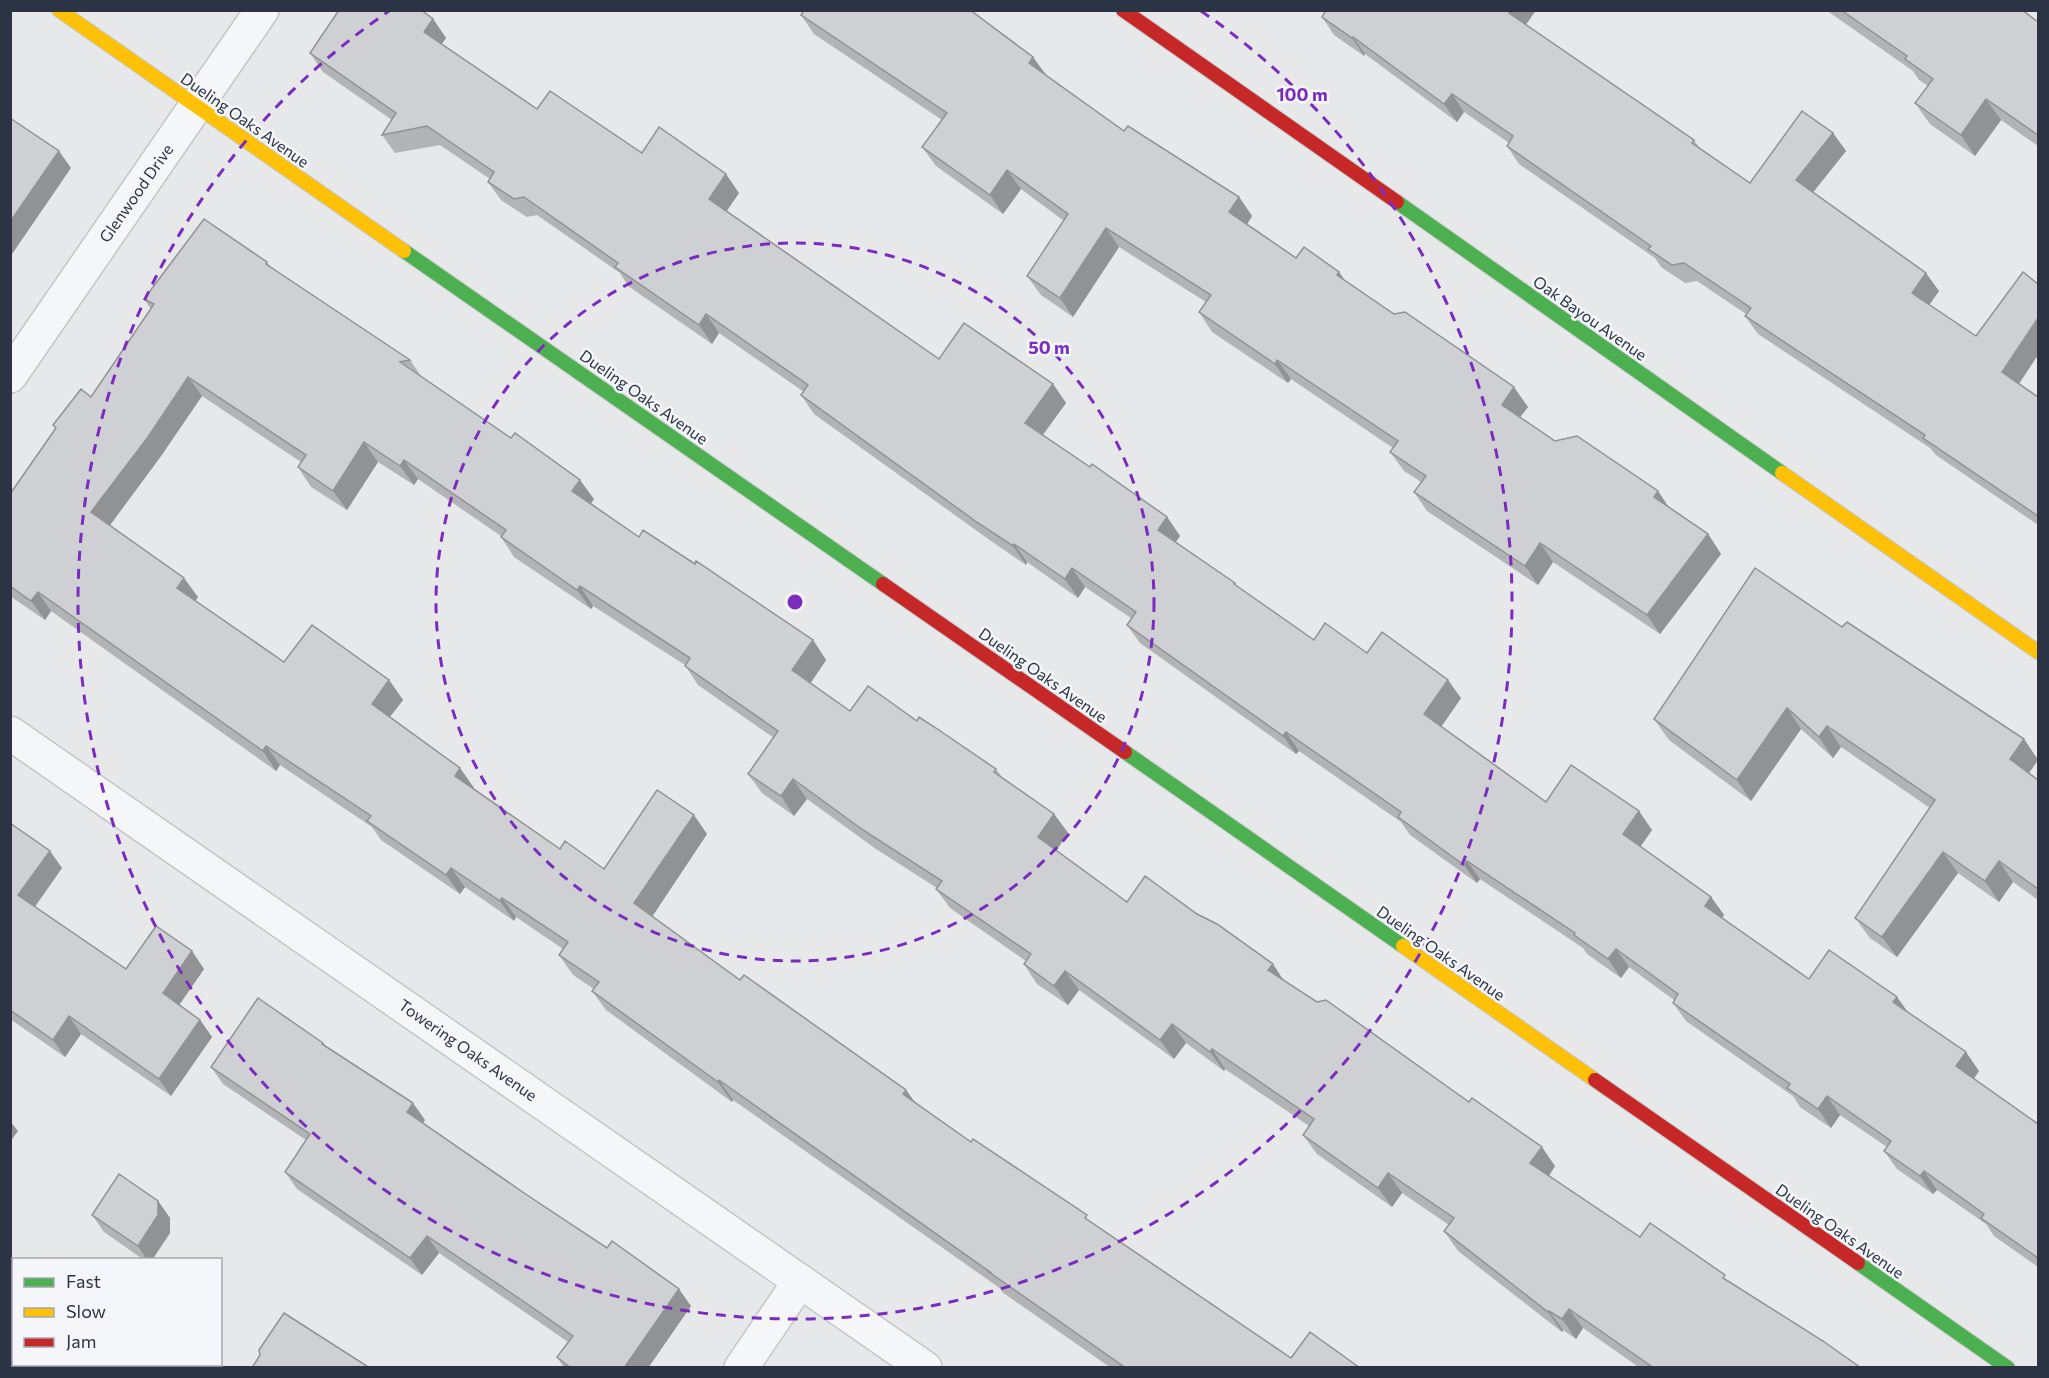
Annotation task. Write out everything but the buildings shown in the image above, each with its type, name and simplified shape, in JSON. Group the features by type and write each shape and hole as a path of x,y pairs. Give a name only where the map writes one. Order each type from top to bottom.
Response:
{"street":[{"name":"Dueling Oaks Avenue","path":"58,10 2008,1368"},
{"name":"Glenwood Drive","path":"10,376 262,10"},
{"name":"Oak Bayou Avenue","path":"1123,10 2038,652"},
{"name":"Towering Oaks Avenue","path":"10,733 925,1368"},
{"path":"741,1368 800,1281"}],"traffic: fast":[{"path":"1397,202 1782,473"},
{"path":"404,251 883,584"},
{"path":"1125,752 1403,946"},
{"path":"1858,1263 2008,1368"}],"traffic: slow":[{"path":"59,10 404,251"},
{"path":"1782,473 2038,652"},
{"path":"1403,946 1595,1080"}],"traffic: jam":[{"path":"1123,10 1397,202"},
{"path":"883,584 1125,752"},
{"path":"1595,1080 1858,1263"}]}
